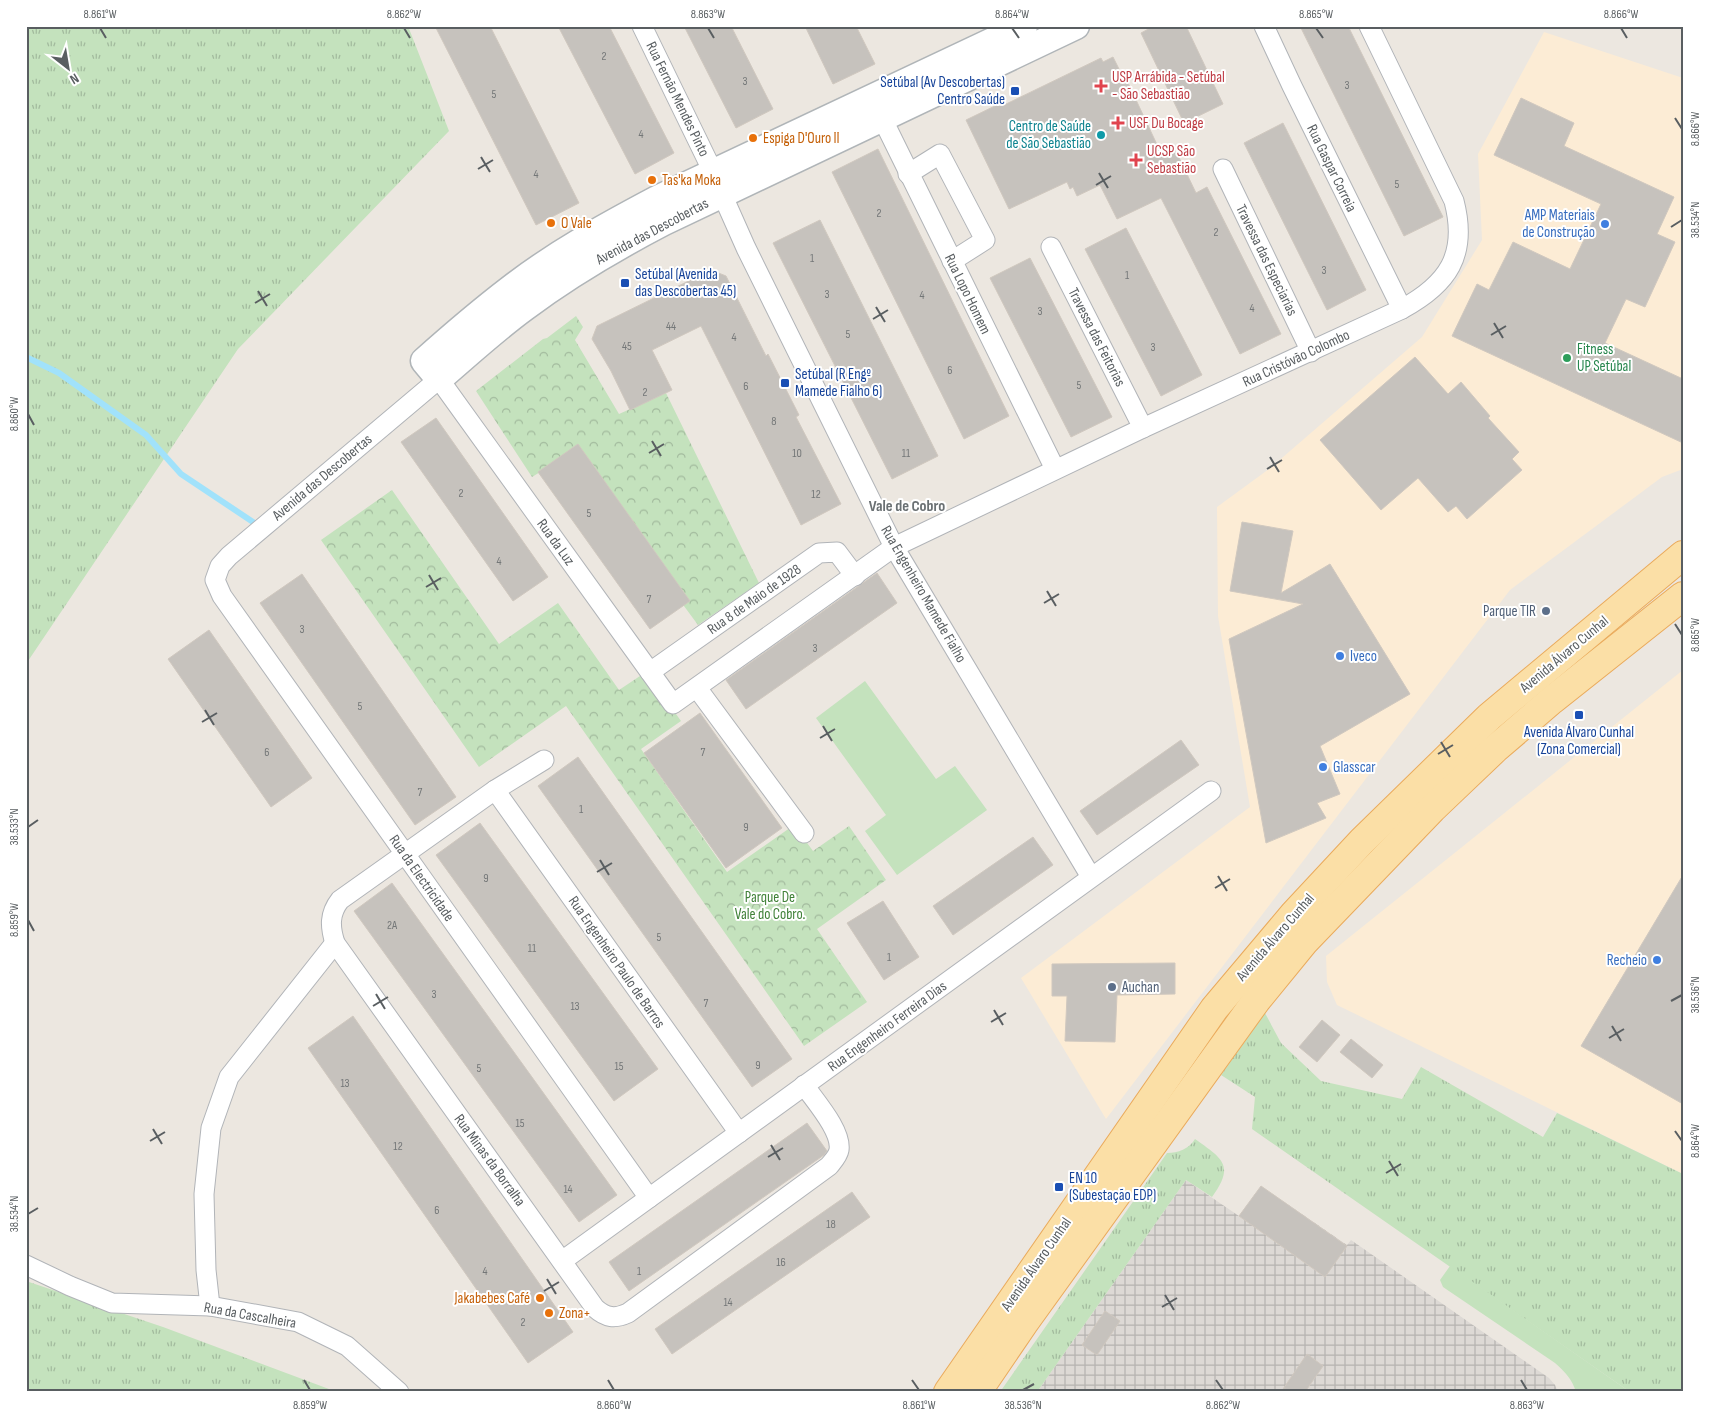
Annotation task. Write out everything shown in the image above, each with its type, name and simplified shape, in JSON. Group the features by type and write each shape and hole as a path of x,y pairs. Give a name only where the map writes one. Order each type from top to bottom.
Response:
{"main road":[{"name":"Avenida Álvaro Cunhal","path":"948,1392 1214,1008 1294,914 1375,828 1489,717 1683,554"},
{"name":"Avenida Álvaro Cunhal","path":"977,1392 1024,1323 1256,1000 1305,941 1432,809 1495,749 1552,700 1683,596"}],"street":[{"name":"Rua Fernão Mendes Pinto","path":"642,26 718,183"},
{"name":"Avenida das Descobertas","path":"718,183 1024,26"},
{"name":"Avenida das Descobertas","path":"229,556 438,379 424,361 511,288 605,226 657,199 718,183 882,118 1076,26"},
{"name":"Rua Gaspar Correia","path":"1264,26 1402,309"},
{"name":"Rua Cristóvão Colombo","path":"894,547 1142,428 1402,309 1431,291 1443,279 1453,260 1459,238 1459,219 1454,201 1369,26"},
{"name":"Rua Lopo Homem","path":"882,118 1055,469"},
{"path":"908,174 940,154 985,240 952,261"},
{"name":"Travessa das Especiarias","path":"1223,169 1311,352"},
{"name":"Rua Engenheiro Mamede Fialho","path":"718,183 746,248 894,547 1091,877"},
{"name":"Travessa das Feitorias","path":"1051,247 1142,428"},
{"name":"Rua da Luz","path":"438,379 673,704 696,688"},
{"path":"804,833 696,688 894,547"},
{"name":"Rua 8 de Maio de 1928","path":"650,672 819,553 837,552 855,576"},
{"name":"Rua da Electricidade","path":"229,556 216,573 217,588 649,1198"},
{"name":"Rua Minas da Borralha","path":"544,760 495,790 340,900 334,907 331,916 331,929 335,943 595,1308 605,1316 620,1316 636,1307 821,1172 836,1159 839,1150 836,1132 804,1086"},
{"name":"Rua Engenheiro Paulo de Barros","path":"495,790 739,1133"},
{"name":"Rua Engenheiro Ferreira Dias","path":"562,1261 1211,791"},
{"path":"210,1306 206,1270 204,1194 211,1128 229,1077 335,943"},
{"name":"Rua da Cascalheira","path":"26,1265 112,1303 210,1306 298,1322 347,1346 399,1392"}],"shaded area":[{"path":"1544,32 1683,78 1683,469 1662,477 1510,590 1106,1119 1021,978 1250,807 1218,616 1217,507 1269,469 1422,337 1482,240 1478,154"},
{"path":"1683,670 1683,1174 1337,1005 1327,982 1326,956"},
{"path":"1186,1180 1239,1216 1261,1186 1347,1245 1351,1240 1549,1378 1558,1392 1037,1392"}],"green space":[{"path":"26,26 408,26 449,131 238,349 26,664"},
{"path":"576,316 583,327 575,340 619,414 666,393 759,583 698,625 571,453 532,477 476,391"},
{"name":"Parque De Vale do Cobro.","path":"392,490 499,644 558,603 619,690 646,672 681,721 641,749 727,872 794,825 813,851 849,826 886,880 817,929 867,1002 804,1046 566,706 479,767 321,540"},
{"path":"865,681 936,779 955,766 987,810 897,875 865,831 886,815 816,718"},
{"path":"1265,1013 1281,1043 1321,1081 1402,1099 1421,1067 1543,1137 1557,1113 1683,1174 1683,1392 1630,1392 1252,1129 1255,1097 1221,1075"},
{"path":"1195,1139 1213,1152 1223,1164 1223,1177 1212,1197 1186,1180 1037,1392 1000,1392 1167,1153 1183,1150"},
{"path":"1450,1266 1630,1392 1576,1392 1568,1376 1555,1363 1443,1287 1440,1280"},
{"path":"26,1281 163,1327 337,1392 26,1392"}],"building":[{"path":"435,26 490,26 579,203 536,225"},
{"path":"558,26 609,26 674,153 635,174"},
{"path":"684,26 731,26 773,109 736,128"},
{"path":"805,26 856,26 875,64 833,84"},
{"path":"1154,26 1186,26 1223,104 1184,123 1141,33"},
{"path":"1300,26 1348,26 1443,217 1404,236"},
{"path":"1113,57 1120,71 1122,70 1160,151 1173,145 1196,193 1207,187 1281,334 1240,354 1161,198 1117,219 1100,185 1077,196 1073,187 1070,189 1067,182 1009,209 966,120 1001,103 1002,106 1101,58 1103,62"},
{"path":"1521,98 1574,123 1564,146 1674,197 1657,234 1675,242 1645,307 1626,299 1605,343 1683,379 1683,443 1452,336 1477,284 1489,290 1513,242 1570,269 1601,204 1494,155"},
{"path":"1283,123 1366,290 1327,310 1244,143"},
{"path":"878,149 1009,416 964,439 832,172"},
{"path":"820,220 938,456 892,479 773,243"},
{"path":"1126,228 1202,375 1161,396 1085,249"},
{"path":"1030,258 1112,417 1071,437 990,278"},
{"path":"711,270 726,276 766,356 768,354 799,415 796,417 841,504 801,525 701,326 652,350 672,390 630,410 611,371 592,339 597,326"},
{"path":"1415,357 1448,394 1461,382 1490,416 1488,418 1519,452 1512,459 1522,470 1467,519 1456,506 1448,512 1418,478 1381,510 1320,440"},
{"path":"436,418 548,577 513,601 401,442"},
{"path":"578,444 690,601 650,629 538,472"},
{"path":"1242,522 1293,531 1281,593 1330,564 1410,694 1320,746 1340,794 1317,803 1326,818 1266,843 1229,639 1303,604 1230,591"},
{"path":"877,573 897,603 746,709 726,680"},
{"path":"302,574 456,797 415,825 260,603"},
{"path":"209,630 312,778 271,807 168,659"},
{"path":"700,713 782,828 726,868 644,753"},
{"path":"1181,740 1199,765 1097,835 1080,811"},
{"path":"578,757 792,1059 752,1087 538,786"},
{"path":"480,823 658,1069 614,1101 436,855"},
{"path":"1033,837 1053,865 953,935 933,906"},
{"name":"Recheio","path":"1683,875 1683,1104 1581,1046"},
{"path":"392,883 617,1195 579,1222 354,911"},
{"path":"883,901 919,957 884,980 847,923"},
{"path":"1175,963 1175,994 1117,995 1115,1042 1065,1041 1067,996 1052,996 1052,964"},
{"path":"353,1016 573,1332 528,1363 308,1048"},
{"path":"1322,1020 1340,1035 1317,1062 1299,1047"},
{"path":"1351,1039 1383,1065 1372,1078 1340,1052"},
{"path":"807,1123 827,1151 824,1155 629,1291 609,1262"},
{"path":"1261,1186 1347,1246 1325,1277 1239,1216"},
{"path":"852,1192 870,1217 672,1354 655,1329"},
{"path":"1105,1311 1120,1321 1097,1355 1082,1345"},
{"path":"1307,1354 1323,1366 1305,1392 1281,1392"}],"waterway":[{"path":"26,357 59,373 146,435 181,474 253,522"}],"place":[{"name":"USP Arrábida - Setúbal - São Sebastião","path":"1101,86"},
{"name":"Setúbal (Av Descobertas) Centro Saúde","path":"1015,91"},
{"name":"USF Du Bocage","path":"1118,123"},
{"name":"Centro de Saúde de São Sebastião","path":"1101,135"},
{"name":"Espiga D'Ouro II","path":"753,138"},
{"name":"UCSP São Sebastião","path":"1136,160"},
{"name":"Tas'ka Moka","path":"652,180"},
{"name":"O Vale","path":"551,223"},
{"name":"AMP Materiais de Construção","path":"1605,224"},
{"name":"Setúbal (Avenida das Descobertas 45)","path":"625,283"},
{"name":"Fitness UP Setúbal","path":"1567,358"},
{"name":"Setúbal (R Engº Mamede Fialho 6)","path":"785,383"},
{"name":"Parque TIR","path":"1546,611"},
{"name":"Iveco","path":"1340,656"},
{"name":"Avenida Álvaro Cunhal (Zona Comercial)","path":"1579,715"},
{"name":"Glasscar","path":"1323,767"},
{"name":"Recheio","path":"1657,960"},
{"name":"Auchan","path":"1112,987"},
{"name":"EN 10 (Subestação EDP)","path":"1059,1187"},
{"name":"Jakabebes Café","path":"540,1298"},
{"name":"Zona+","path":"549,1313"}],"district":[{"name":"Vale de Cobro","path":"907,505"}]}
